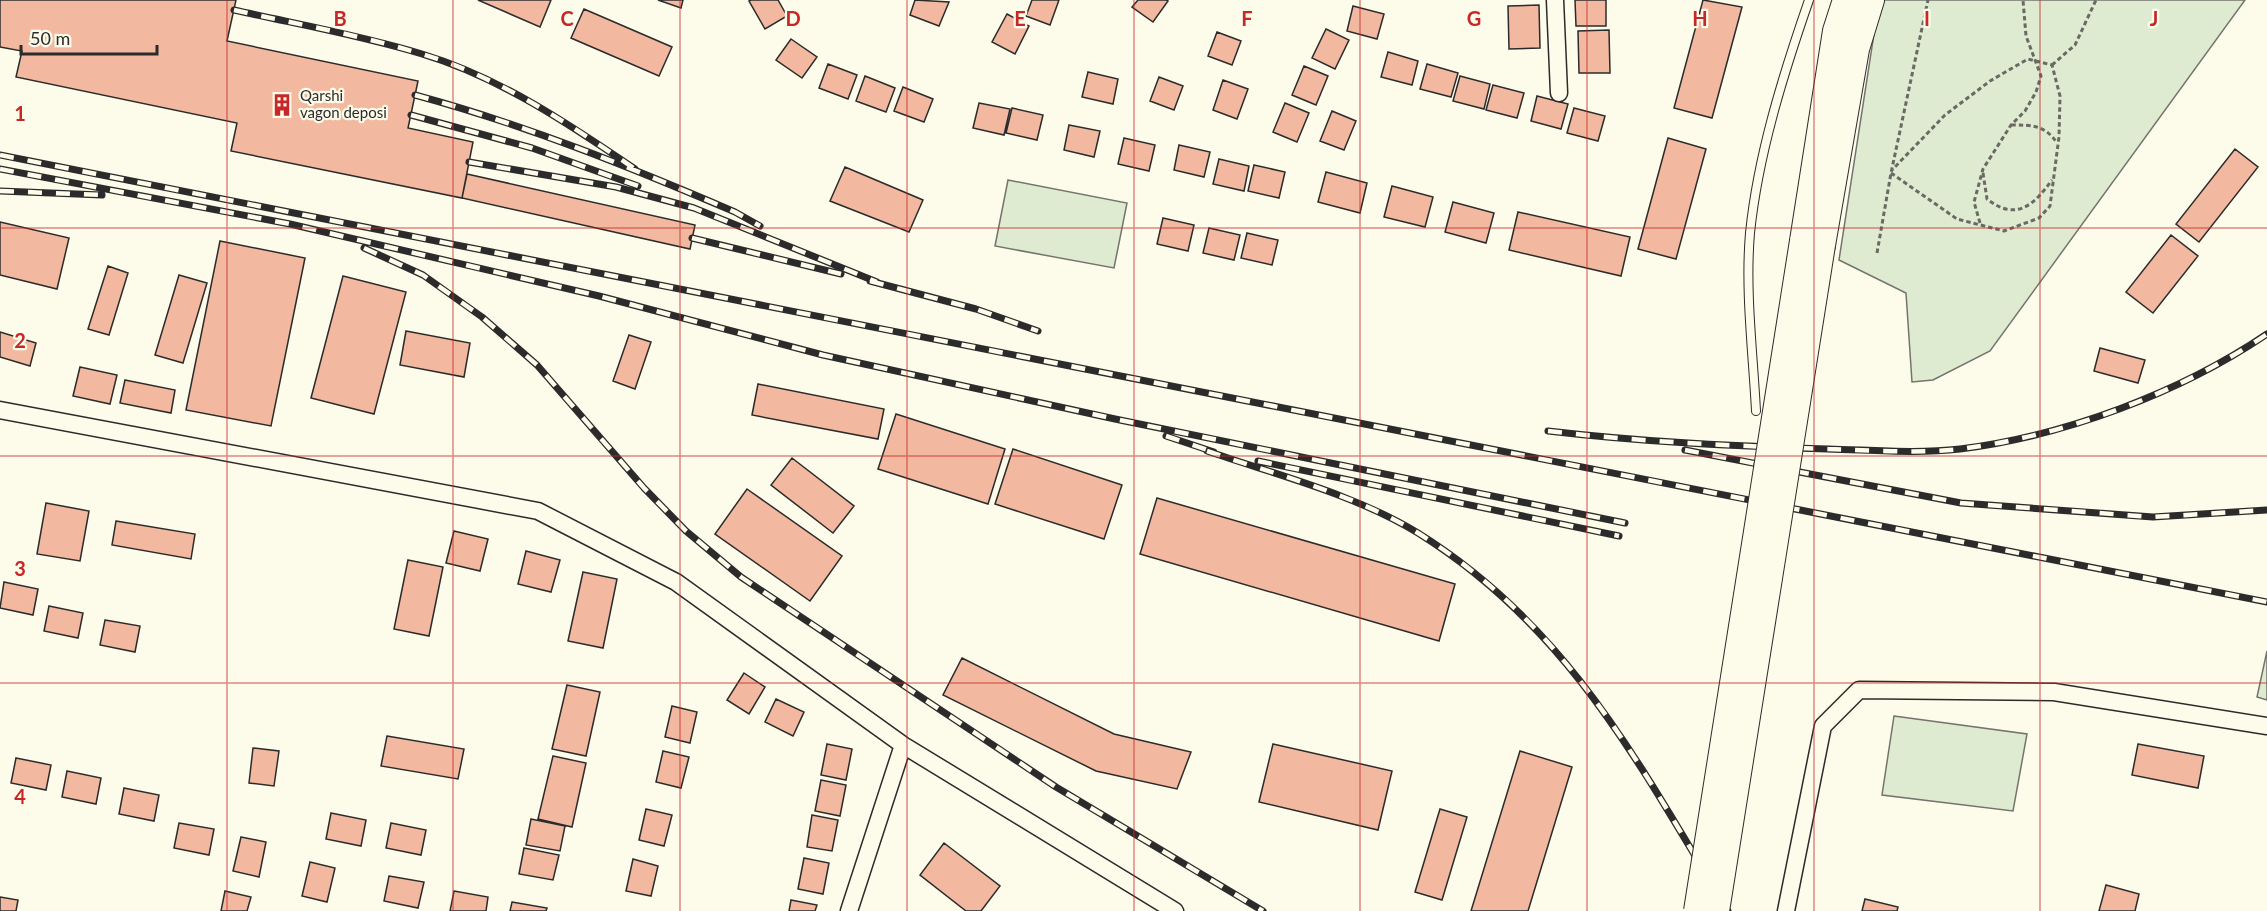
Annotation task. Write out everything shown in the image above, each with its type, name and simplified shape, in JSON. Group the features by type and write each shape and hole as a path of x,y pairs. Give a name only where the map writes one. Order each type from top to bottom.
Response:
{"main road":[{"path":"1716,911 1813,243 1836,31 1846,0"},
{"path":"1697,911 1813,243 1856,49 1871,0"}],"street":[{"path":"1555,0 1559,93"},
{"path":"0,410 538,511 676,582 903,745 1175,911"},
{"path":"1786,911 1823,726 1859,690 2054,692 2267,726"},
{"path":"849,911 903,745"}],"lane":[{"path":"1756,411 1750,315 1750,234 1761,169 1790,57 1809,0"}],"path":[{"path":"1877,253 1891,172 1928,0"},
{"path":"1980,223 1974,202 1983,169 2011,125 2025,111 2036,92 2041,76 2037,59 2026,36 2023,0"},
{"path":"2052,65 2075,45 2096,0"},
{"path":"1891,172 1945,115 1990,81 2028,59 2037,59 2052,65"},
{"path":"1891,172 1957,219 1980,223 2004,231 2039,218 2050,206 2058,145 2060,96 2052,65"},
{"path":"2011,125 2036,126 2050,133 2058,145"},
{"path":"1983,169 1987,199 2000,209 2022,209 2037,200 2054,178"}],"green space":[{"path":"1884,0 2245,0 1990,351 1933,380 1912,382 1906,293 1839,260 1876,21"},
{"path":"1008,180 1127,203 1114,268 995,246"},
{"path":"2267,651 2267,700 2257,697"},
{"path":"1894,716 2027,734 2013,811 1882,795"}],"building":[{"name":"Qarshi vagon deposi","path":"0,0 236,0 227,41 418,81 408,128 473,142 462,198 231,151 237,123 16,77 22,51 0,47"},
{"path":"478,0 551,0 540,27"},
{"path":"658,0 683,0 681,8"},
{"path":"778,0 787,16 765,29 749,1"},
{"path":"915,0 949,2 939,26 910,15"},
{"path":"1032,0 1059,0 1050,25 1026,16"},
{"path":"1138,0 1168,1 1153,22 1132,7"},
{"path":"1575,0 1606,0 1606,26 1576,26"},
{"path":"1703,0 1742,7 1712,118 1674,108"},
{"path":"1539,5 1540,48 1509,49 1508,6"},
{"path":"1353,6 1384,14 1377,39 1347,31"},
{"path":"584,9 672,47 659,76 571,38"},
{"path":"1007,14 1029,26 1015,54 992,42"},
{"path":"1326,29 1349,40 1335,69 1312,58"},
{"path":"1609,30 1610,73 1579,73 1578,31"},
{"path":"1217,32 1241,41 1232,65 1208,56"},
{"path":"791,39 817,57 802,78 776,60"},
{"path":"1388,52 1418,61 1412,85 1381,77"},
{"path":"828,64 857,75 848,99 819,88"},
{"path":"1427,64 1458,73 1451,97 1420,89"},
{"path":"1304,66 1328,76 1316,105 1292,95"},
{"path":"1088,72 1118,79 1113,104 1082,97"},
{"path":"865,76 895,88 886,112 856,101"},
{"path":"1460,76 1490,84 1484,109 1453,101"},
{"path":"1159,77 1183,86 1174,110 1150,101"},
{"path":"1223,80 1248,89 1237,119 1213,110"},
{"path":"1493,85 1524,93 1517,118 1486,110"},
{"path":"903,87 933,99 924,122 894,111"},
{"path":"1537,96 1568,104 1561,129 1531,121"},
{"path":"979,103 1010,109 1004,135 973,128"},
{"path":"1285,103 1309,113 1297,142 1273,132"},
{"path":"1012,108 1043,115 1037,140 1006,133"},
{"path":"1574,108 1605,116 1598,141 1567,133"},
{"path":"1332,111 1356,121 1344,150 1320,141"},
{"path":"1069,125 1100,131 1094,157 1064,150"},
{"path":"1124,138 1155,145 1149,171 1118,164"},
{"path":"1668,138 1706,149 1676,259 1638,249"},
{"path":"1179,145 1210,152 1204,177 1174,170"},
{"path":"2235,149 2258,167 2199,242 2176,224"},
{"path":"1219,159 1249,166 1244,191 1213,184"},
{"path":"1254,165 1285,172 1279,198 1248,191"},
{"path":"845,167 923,200 909,232 830,201"},
{"path":"1326,172 1367,183 1360,213 1318,202"},
{"path":"467,174 695,225 690,249 462,198"},
{"path":"1392,186 1433,197 1425,227 1384,217"},
{"path":"1453,202 1494,213 1486,243 1445,232"},
{"path":"1518,212 1630,237 1621,276 1509,250"},
{"path":"1163,218 1194,225 1188,251 1157,244"},
{"path":"0,222 69,238 57,289 0,275"},
{"path":"1209,228 1240,235 1234,260 1203,253"},
{"path":"1247,233 1278,240 1272,265 1241,258"},
{"path":"2171,235 2198,256 2153,313 2126,292"},
{"path":"220,241 305,258 271,426 186,410"},
{"path":"108,266 128,273 109,335 88,329"},
{"path":"179,275 207,283 183,363 155,355"},
{"path":"343,276 406,292 374,414 311,398"},
{"path":"406,331 470,343 464,377 400,365"},
{"path":"0,332 36,343 30,366 0,357"},
{"path":"629,335 651,342 635,389 613,381"},
{"path":"2100,348 2145,360 2138,383 2094,371"},
{"path":"80,367 117,375 110,404 73,396"},
{"path":"125,380 175,390 171,413 120,403"},
{"path":"758,384 884,409 878,439 752,415"},
{"path":"896,414 1005,449 988,504 878,469"},
{"path":"1013,449 1122,485 1104,539 995,504"},
{"path":"792,458 854,506 833,533 771,485"},
{"path":"747,489 842,556 810,601 715,534"},
{"path":"1157,498 1455,584 1439,641 1140,554"},
{"path":"46,503 89,511 80,561 37,554"},
{"path":"116,521 195,534 191,559 112,545"},
{"path":"454,531 488,539 480,571 446,563"},
{"path":"526,551 560,560 551,592 518,584"},
{"path":"408,560 443,567 429,636 394,629"},
{"path":"583,572 617,579 603,648 568,641"},
{"path":"4,582 38,589 33,615 0,608"},
{"path":"49,606 83,613 78,638 44,631"},
{"path":"105,620 140,626 135,652 100,645"},
{"path":"962,658 1114,734 1191,752 1177,789 1096,771 943,695"},
{"path":"744,673 765,687 749,714 727,700"},
{"path":"567,685 600,692 586,756 552,749"},
{"path":"776,699 804,712 793,736 765,722"},
{"path":"672,706 697,712 690,743 665,737"},
{"path":"387,736 464,749 458,779 381,766"},
{"path":"827,744 852,749 846,780 821,775"},
{"path":"1273,744 1392,771 1378,830 1259,802"},
{"path":"2138,744 2204,756 2198,788 2132,775"},
{"path":"253,748 279,751 274,786 249,783"},
{"path":"663,751 689,757 681,788 656,782"},
{"path":"1520,751 1572,767 1528,911 1471,911"},
{"path":"553,756 586,763 572,827 538,819"},
{"path":"16,758 51,765 46,790 11,783"},
{"path":"67,771 101,778 96,804 62,797"},
{"path":"821,780 846,785 840,816 815,811"},
{"path":"124,788 159,795 154,821 119,814"},
{"path":"646,809 672,815 664,846 639,840"},
{"path":"1440,809 1467,817 1442,900 1415,892"},
{"path":"331,813 366,820 361,846 326,839"},
{"path":"812,815 838,820 832,851 807,847"},
{"path":"531,819 565,826 560,851 526,845"},
{"path":"179,823 214,829 209,855 174,848"},
{"path":"391,823 426,830 421,855 386,848"},
{"path":"241,837 266,842 259,877 233,871"},
{"path":"944,843 1000,886 981,911 966,911 920,875"},
{"path":"524,848 559,855 553,880 519,874"},
{"path":"804,858 829,863 823,894 798,889"},
{"path":"633,859 658,866 651,896 626,891"},
{"path":"310,862 335,868 327,902 302,896"},
{"path":"389,876 424,882 418,908 384,901"},
{"path":"2106,885 2139,894 2135,911 2099,911"},
{"path":"225,891 251,897 247,911 221,911"},
{"path":"454,891 488,897 486,911 450,911"},
{"path":"0,897 18,900 16,911 0,911"},
{"path":"1865,899 1898,907 1897,911 1862,911"},
{"path":"791,900 817,905 815,911 789,911"},
{"path":"512,902 547,908 546,911 510,911"}],"railway":[{"path":"234,10 375,41 451,64 533,103 635,169"},
{"path":"415,95 577,148 735,212 760,226"},
{"path":"411,115 532,148 638,186"},
{"path":"0,155 2267,602"},
{"path":"469,162 616,187 694,208 877,282"},
{"path":"0,169 290,224 599,296 823,355 1115,419 1625,523"},
{"path":"0,191 102,195"},
{"path":"692,238 841,274"},
{"path":"364,248 423,275 482,317 537,365 644,488 686,531 741,577 1056,787 1263,911"},
{"path":"870,281 976,309 1038,331"},
{"path":"1548,431 1653,441 1758,446 1911,451 1960,449 2040,434 2120,409 2197,375 2267,334"},
{"path":"1166,436 1214,452"},
{"path":"1685,450 1961,503 2153,517 2267,510"},
{"path":"1207,451 1315,486 1393,519 1418,533 1471,570 1518,611 1559,655 1596,702 1631,752 1728,911"},
{"path":"1258,461 1619,536"}],"place":[{"name":"Qarshi vagon deposi","path":"282,105"}]}
